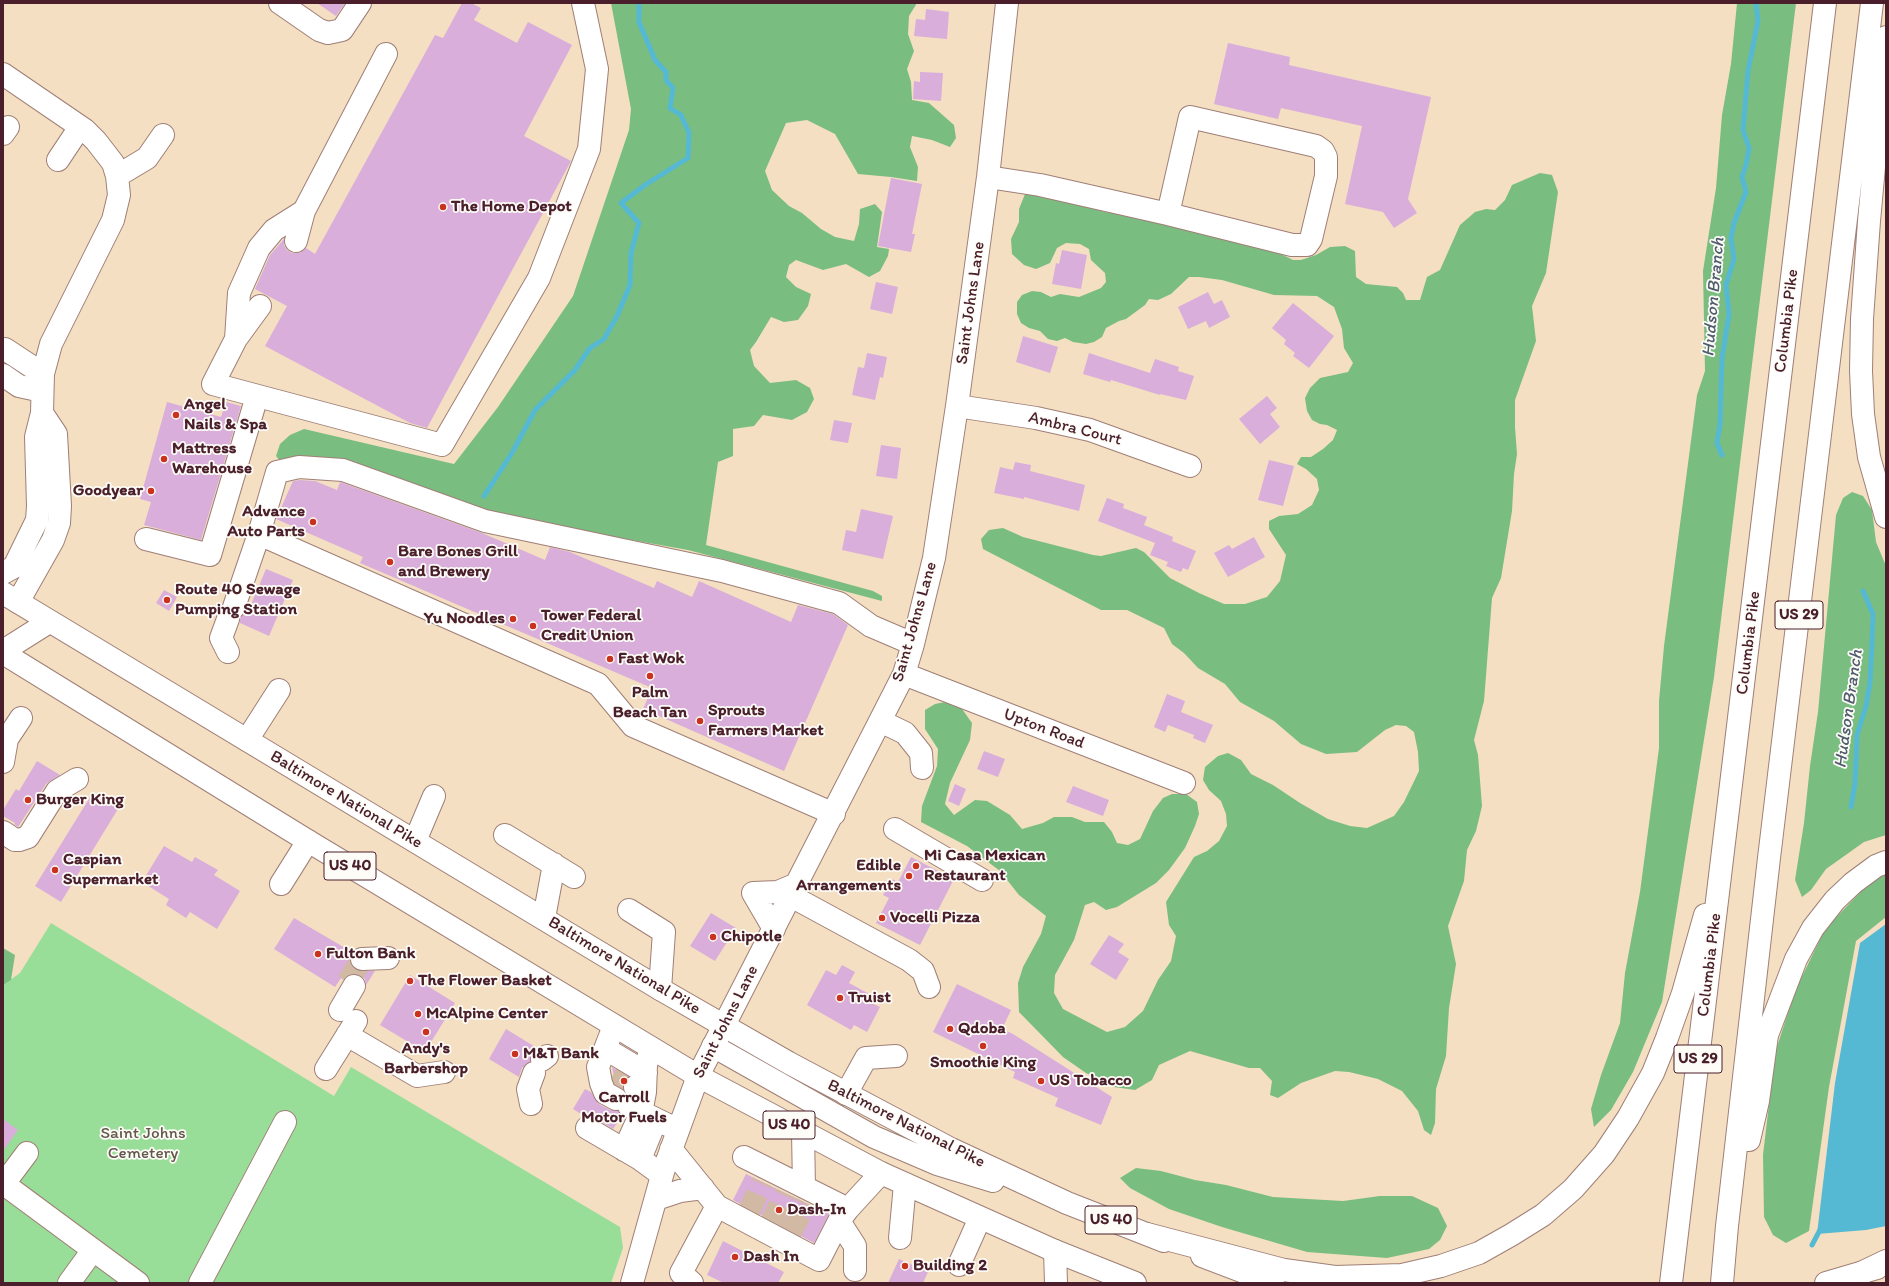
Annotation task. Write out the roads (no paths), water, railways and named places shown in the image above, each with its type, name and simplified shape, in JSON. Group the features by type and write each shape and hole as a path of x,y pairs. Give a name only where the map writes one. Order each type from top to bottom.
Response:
{"main road":[{"path":"280,3 319,30 328,33 342,30 360,3"},
{"path":"260,306 236,339 213,384 442,445 540,278 589,148 597,69 583,3"},
{"name":"Saint Johns Lane","path":"632,1283 662,1175 698,1076 834,814 904,674 913,644 934,558 957,406 988,177 1007,3"},
{"name":"Columbia Pike","path":"1672,1275 1825,3"},
{"name":"US 29","path":"1722,1283 1727,1226 1872,3"},
{"path":"1886,37 1869,221 1862,319 1861,370 1863,414 1870,457 1886,517"},
{"path":"296,241 304,211 386,54"},
{"path":"3,74 80,127 96,141 113,163 117,176 119,195 113,220 50,344 43,382 42,414 36,437 37,520 14,567 3,573"},
{"path":"988,177 1040,185 1168,214 1292,245 1307,246 1311,239 1326,176 1326,157 1323,151 1316,146 1190,117 1168,214"},
{"path":"58,160 80,127"},
{"path":"117,176 147,158 163,135"},
{"path":"236,339 239,293 259,248 274,230 304,211"},
{"path":"5,349 43,382"},
{"path":"3,375 19,386 43,382"},
{"path":"146,540 210,555 257,396"},
{"name":"Ambra Court","path":"957,406 1036,418 1090,430 1190,466"},
{"path":"8,601 53,540 59,523 60,506 56,434 42,414"},
{"path":"228,652 221,638 260,534 277,472 299,467 343,470 485,521 722,571 839,603 871,626 913,644"},
{"path":"260,534 598,684 633,726 834,814"},
{"name":"Baltimore National Pike","path":"8,601 49,622 723,1026 929,1139 1067,1203 1252,1276 1274,1283"},
{"path":"3,652 49,622"},
{"name":"US 40","path":"3,652 308,841 698,1076 881,1173 1055,1251 1135,1283"},
{"name":"Upton Road","path":"904,674 1184,783"},
{"path":"247,740 279,690"},
{"path":"3,762 7,739 21,718"},
{"path":"880,721 905,733 921,753 922,768"},
{"path":"3,832 15,840 28,837 57,791 77,779"},
{"path":"415,841 434,796"},
{"path":"895,829 982,880"},
{"path":"505,835 574,877"},
{"path":"281,884 308,841"},
{"path":"1147,1234 1284,1270 1335,1277 1365,1277 1402,1275 1441,1266 1479,1253 1542,1215 1573,1189 1604,1154 1628,1118 1653,1073 1683,993 1724,852"},
{"path":"1727,1226 1758,1101 1767,1034 1796,959 1813,928 1836,900 1853,883 1876,866 1886,862"},
{"path":"544,918 554,864"},
{"path":"774,928 753,893 794,890 909,960 924,971 929,987"},
{"path":"629,910 664,932 660,989"},
{"path":"326,1068 354,986"},
{"path":"344,1017 417,1076 444,1072"},
{"path":"614,1026 601,1083 605,1093 638,1099"},
{"path":"713,1046 874,1137 937,1164 1067,1203"},
{"path":"632,1155 638,1099 651,1048"},
{"path":"846,1094 866,1058 896,1056"},
{"path":"531,1104 528,1089 541,1063"},
{"path":"606,1064 675,1140 703,1188 717,1206 746,1217 788,1238 820,1260 843,1215 881,1173"},
{"path":"200,1283 285,1122"},
{"path":"587,1128 662,1175"},
{"path":"799,1191 803,1132"},
{"path":"27,1153 4,1184 138,1283"},
{"path":"744,1157 765,1176 799,1191 843,1215 855,1246 855,1270"},
{"path":"900,1238 905,1184"},
{"path":"656,1199 680,1191 703,1188"},
{"path":"692,1283 681,1273 717,1206"},
{"path":"959,1265 980,1218"},
{"path":"69,1283 93,1250"},
{"path":"1055,1251 1056,1283"},
{"path":"1859,1274 1886,1261"},
{"path":"1826,1283 1886,1265"}],"water":[{"path":"1886,924 1886,1226 1866,1230 1817,1234 1835,1083 1860,943"}],"waterway":[{"path":"484,496 512,453 535,410 575,370 590,348 604,339 617,316 630,285 631,253 639,223 621,203 645,185 688,158 689,133 681,115 670,108 673,88 666,80 666,72 655,60 639,22 639,3"},
{"name":"Hudson Branch","path":"1722,455 1717,443 1720,424 1722,359 1729,314 1726,285 1734,259 1731,238 1734,223 1746,192 1742,177 1749,148 1743,130 1748,71 1758,21 1756,3"},
{"name":"Hudson Branch","path":"1851,807 1855,784 1857,735 1866,706 1870,683 1873,614 1863,591"},
{"name":"Hudson Branch","path":"1812,1245 1821,1228"}],"tunnel":[{"path":"348,982 362,959"},
{"path":"613,1075 635,1087"},
{"path":"748,1214 762,1182"},
{"path":"770,1225 785,1193"},
{"path":"790,1234 806,1203"}],"place":[{"name":"The Home Depot","path":"443,207"},
{"name":"Angel Nails & Spa","path":"176,415"},
{"name":"Mattress Warehouse","path":"164,459"},
{"name":"Goodyear","path":"151,491"},
{"name":"Advance Auto Parts","path":"313,522"},
{"name":"Bare Bones Grill and Brewery","path":"390,562"},
{"name":"Route 40 Sewage Pumping Station","path":"167,600"},
{"name":"Yu Noodles","path":"513,619"},
{"name":"Tower Federal Credit Union","path":"533,626"},
{"name":"Fast Wok","path":"610,659"},
{"name":"Palm Beach Tan","path":"650,676"},
{"name":"Sprouts Farmers Market","path":"700,721"},
{"name":"Burger King","path":"28,800"},
{"name":"Mi Casa Mexican Restaurant","path":"916,866"},
{"name":"Caspian Supermarket","path":"55,870"},
{"name":"Edible Arrangements","path":"909,876"},
{"name":"Vocelli Pizza","path":"882,918"},
{"name":"Chipotle","path":"713,937"},
{"name":"Fulton Bank","path":"318,954"},
{"name":"The Flower Basket","path":"410,981"},
{"name":"Truist","path":"840,998"},
{"name":"McAlpine Center","path":"418,1014"},
{"name":"Qdoba","path":"950,1029"},
{"name":"Andy's Barbershop","path":"426,1032"},
{"name":"Smoothie King","path":"983,1046"},
{"name":"M&T Bank","path":"515,1054"},
{"name":"Carroll Motor Fuels","path":"624,1081"},
{"name":"US Tobacco","path":"1041,1081"},
{"name":"Dash-In","path":"779,1210"},
{"name":"Dash In","path":"735,1257"},
{"name":"Building 2","path":"905,1266"}],"park label":[{"name":"Saint Johns Cemetery","path":"143,1144"}]}
